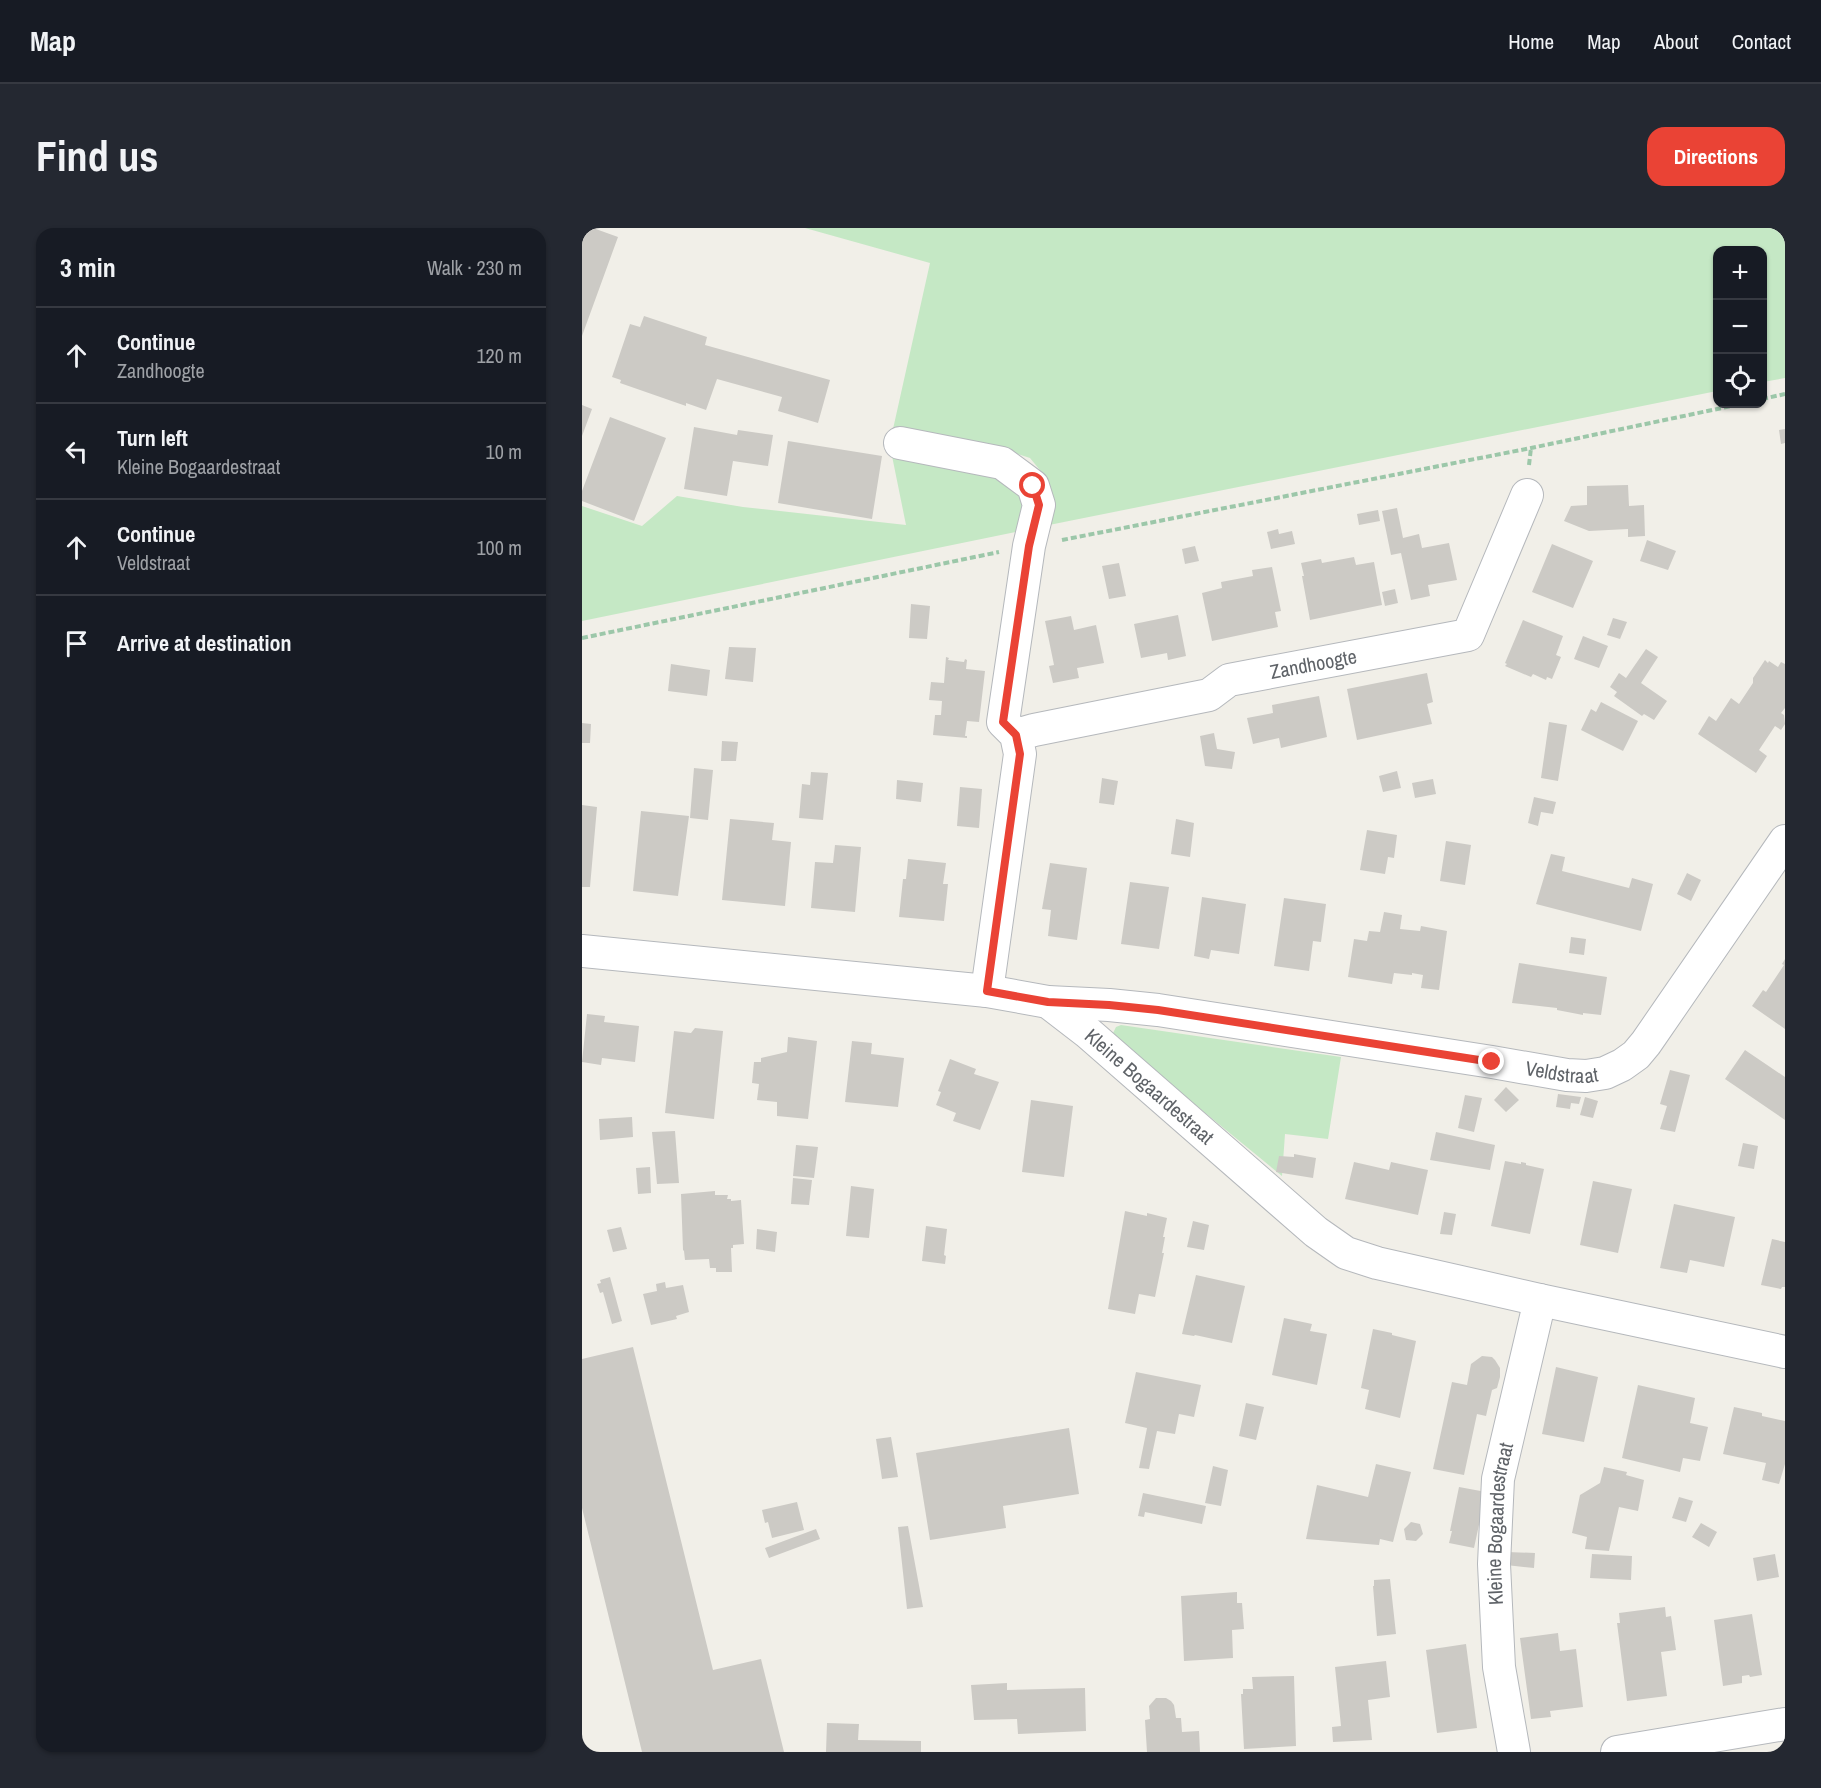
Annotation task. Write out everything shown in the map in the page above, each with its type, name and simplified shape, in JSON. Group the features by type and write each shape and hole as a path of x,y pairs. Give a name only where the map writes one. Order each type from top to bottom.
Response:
{"street":[{"path":"900,443 1002,463 1033,486 1039,505 1029,546 1003,722 1016,735 1020,754 987,991"},
{"name":"Zandhoogte","path":"1016,735 1209,695 1229,680 1468,635 1527,495"},
{"name":"Veldstraat","path":"1048,1002 1158,1010 1567,1075 1587,1076 1605,1073 1636,1055 1647,1042 1785,841"},
{"name":"Kleine Bogaardestraat","path":"582,951 987,991 1048,1002 1087,1032 1316,1232 1346,1253 1377,1263 1540,1300 1785,1352"},
{"name":"Kleine Bogaardestraat","path":"1514,1752 1499,1666 1494,1564 1498,1479 1540,1300"},
{"path":"1617,1752 1785,1724"}],"path":[{"path":"1767,398 1785,394"},
{"path":"582,638 1722,408"}],"green space":[{"path":"805,228 1785,228 1785,378 1767,381 1767,246 1713,246 1713,392 1049,525 1048,480 1030,458 1011,452 893,429 930,263"},
{"path":"891,451 977,469 1019,486 1022,504 1021,531 582,621 582,506 642,526 677,496 743,507 906,525"},
{"path":"1121,1025 1341,1057 1328,1139 1285,1134 1282,1176 1115,1039 1113,1033 1116,1027"}],"building":[{"path":"582,228 593,228 618,237 582,336"},
{"path":"644,316 707,337 705,345 830,380 818,423 778,411 782,397 717,379 706,410 686,403 686,406 620,383 621,380 612,377 630,324 640,327"},
{"path":"582,405 592,409 582,436"},
{"path":"610,417 666,438 634,521 582,501 582,491"},
{"path":"694,427 737,435 738,430 773,435 768,466 733,461 727,496 684,489"},
{"path":"1785,429 1785,443 1781,444 1779,430"},
{"path":"788,441 882,456 872,519 778,503"},
{"path":"1628,485 1629,506 1644,505 1645,536 1628,537 1628,529 1589,531 1564,521 1571,506 1587,505 1587,486"},
{"path":"1397,508 1403,538 1419,534 1422,548 1449,543 1457,580 1428,585 1430,596 1411,600 1401,553 1391,555 1382,511"},
{"path":"1378,510 1380,521 1359,525 1357,514"},
{"path":"1278,529 1279,534 1292,531 1295,544 1271,549 1267,532"},
{"path":"1647,540 1676,551 1668,570 1640,561"},
{"path":"1552,544 1593,561 1573,608 1532,592"},
{"path":"1195,546 1199,561 1185,564 1182,549"},
{"path":"1354,557 1356,565 1374,562 1382,605 1310,620 1301,563 1321,559 1322,563"},
{"path":"1119,563 1126,596 1109,599 1102,566"},
{"path":"1272,567 1281,611 1275,612 1278,627 1212,641 1202,593 1222,588 1221,582 1253,576 1252,570"},
{"path":"1395,589 1398,603 1385,606 1382,592"},
{"path":"911,604 930,606 927,639 909,638"},
{"path":"1178,615 1186,656 1168,660 1167,653 1141,658 1134,624"},
{"path":"1071,616 1074,630 1096,625 1104,663 1077,668 1079,678 1053,683 1049,666 1054,665 1045,621"},
{"path":"1613,618 1627,622 1620,639 1607,635"},
{"path":"1523,620 1563,636 1556,655 1561,657 1552,679 1547,677 1546,680 1533,674 1531,677 1505,666"},
{"path":"1583,636 1608,646 1599,668 1574,659"},
{"path":"729,647 756,648 753,682 725,679"},
{"path":"1646,649 1658,657 1641,683 1667,701 1654,720 1644,714 1642,716 1614,696 1617,692 1610,687 1619,673 1626,678"},
{"path":"946,657 949,658 948,660 964,662 965,659 967,660 966,669 985,671 979,722 967,721 965,736 967,738 933,735 935,715 941,715 942,701 929,700 931,682 944,683"},
{"path":"1765,660 1778,667 1781,662 1785,664 1785,708 1781,713 1784,715 1785,724 1781,730 1775,726 1759,750 1767,756 1756,773 1698,734 1709,716 1716,721 1731,698 1739,704"},
{"path":"671,664 710,670 707,696 668,691"},
{"path":"1427,673 1433,702 1427,704 1432,724 1357,740 1347,689"},
{"path":"1319,696 1327,737 1281,748 1279,738 1253,744 1247,718 1273,713 1272,705"},
{"path":"1601,702 1638,721 1623,751 1581,730 1591,709 1596,712"},
{"path":"1549,722 1567,725 1558,781 1541,778"},
{"path":"582,723 591,724 590,743 582,743"},
{"path":"1214,733 1217,749 1235,752 1232,769 1205,766 1200,736"},
{"path":"722,741 738,742 736,761 721,761"},
{"path":"694,768 713,770 708,820 690,818"},
{"path":"1397,771 1401,788 1383,792 1379,776"},
{"path":"811,772 828,773 823,820 799,818 802,784 810,785"},
{"path":"1102,778 1118,781 1114,805 1099,803"},
{"path":"1433,779 1436,794 1415,798 1412,783"},
{"path":"897,780 923,783 921,802 896,799"},
{"path":"960,787 982,789 979,828 957,826"},
{"path":"1534,797 1556,802 1553,814 1541,812 1538,826 1528,823"},
{"path":"582,805 597,807 590,887 582,887"},
{"path":"641,811 689,816 678,896 633,891"},
{"path":"730,819 774,823 772,840 791,842 785,906 722,900"},
{"path":"1176,819 1194,823 1190,857 1171,854"},
{"path":"1367,830 1397,835 1394,858 1388,857 1385,874 1360,870"},
{"path":"1446,841 1471,845 1465,885 1440,881"},
{"path":"835,845 861,847 855,912 811,908 815,862 833,863"},
{"path":"1551,854 1565,857 1562,871 1629,888 1632,878 1653,884 1641,931 1536,904"},
{"path":"908,859 946,863 943,884 948,884 944,921 899,917 903,879 906,879"},
{"path":"1050,863 1087,868 1077,940 1048,936 1051,910 1042,909"},
{"path":"1687,873 1701,880 1691,901 1677,894"},
{"path":"1130,882 1169,887 1159,949 1121,944"},
{"path":"1202,897 1246,904 1239,954 1211,950 1209,959 1194,956"},
{"path":"1284,898 1326,904 1321,942 1313,941 1309,971 1274,966"},
{"path":"1384,912 1402,915 1400,929 1420,931 1421,926 1447,931 1439,990 1421,988 1423,975 1412,973 1412,975 1394,973 1392,984 1348,977 1354,939 1367,941 1369,931 1380,932"},
{"path":"1571,937 1586,939 1584,955 1569,953"},
{"path":"1785,959 1785,1029 1752,1006 1763,990 1766,992 1784,965 1782,964"},
{"path":"1519,963 1607,977 1601,1015 1583,1013 1583,1015 1557,1010 1557,1008 1512,1003"},
{"path":"587,1014 605,1016 604,1022 639,1026 635,1062 602,1058 601,1065 582,1062"},
{"path":"695,1028 723,1031 714,1119 665,1113 674,1031 691,1033"},
{"path":"788,1037 817,1041 808,1119 777,1116 777,1102 757,1100 759,1084 752,1083 754,1062 761,1062 761,1058 787,1052"},
{"path":"852,1041 872,1043 871,1054 904,1058 898,1107 845,1102"},
{"path":"1745,1050 1785,1077 1785,1120 1725,1079"},
{"path":"950,1059 976,1069 974,1074 999,1082 980,1130 953,1121 956,1113 936,1105 941,1092 938,1091"},
{"path":"1670,1070 1690,1075 1675,1132 1660,1129 1667,1106 1660,1104"},
{"path":"1506,1087 1519,1100 1506,1112 1494,1100"},
{"path":"1558,1094 1581,1097 1579,1104 1571,1103 1570,1109 1556,1107"},
{"path":"1465,1095 1482,1098 1474,1132 1458,1128"},
{"path":"1585,1097 1598,1101 1593,1118 1580,1115"},
{"path":"1031,1100 1073,1106 1064,1177 1022,1172"},
{"path":"632,1117 633,1137 600,1140 599,1119"},
{"path":"675,1131 679,1183 657,1184 652,1132"},
{"path":"1436,1132 1495,1145 1490,1170 1430,1160"},
{"path":"1743,1143 1758,1146 1754,1169 1738,1166"},
{"path":"796,1145 818,1147 814,1178 793,1176"},
{"path":"1294,1154 1316,1158 1313,1178 1276,1172 1279,1156 1294,1157"},
{"path":"1505,1161 1526,1163 1526,1165 1544,1169 1530,1234 1491,1226"},
{"path":"1354,1162 1389,1170 1391,1162 1428,1170 1418,1215 1345,1199"},
{"path":"650,1167 651,1193 638,1194 636,1168"},
{"path":"793,1178 812,1180 809,1205 791,1204"},
{"path":"1593,1181 1632,1189 1618,1253 1580,1245"},
{"path":"851,1186 874,1189 869,1238 846,1236"},
{"path":"715,1191 715,1195 728,1195 727,1199 731,1201 741,1200 744,1244 733,1245 731,1248 732,1272 716,1272 716,1268 710,1268 709,1259 685,1260 681,1194"},
{"path":"1674,1204 1735,1217 1724,1267 1690,1260 1687,1273 1660,1268"},
{"path":"1125,1211 1167,1218 1163,1237 1165,1237 1162,1253 1164,1253 1155,1297 1139,1294 1135,1314 1108,1309"},
{"path":"1444,1212 1456,1214 1452,1235 1440,1234"},
{"path":"1193,1221 1209,1225 1204,1250 1187,1247"},
{"path":"926,1226 947,1229 945,1264 922,1261"},
{"path":"621,1227 627,1249 613,1252 607,1230"},
{"path":"757,1229 777,1232 775,1252 756,1249"},
{"path":"1772,1239 1785,1242 1785,1287 1781,1289 1761,1285"},
{"path":"1196,1275 1245,1286 1232,1343 1182,1334"},
{"path":"610,1277 622,1321 612,1324 603,1292 600,1293 597,1284 601,1283 600,1280"},
{"path":"665,1282 666,1288 683,1285 689,1312 676,1316 677,1319 651,1325 643,1294 657,1291 656,1284"},
{"path":"1284,1318 1312,1324 1310,1331 1327,1334 1317,1385 1272,1375"},
{"path":"1373,1329 1416,1341 1400,1418 1365,1409 1369,1390 1361,1388"},
{"path":"633,1347 713,1670 761,1659 784,1752 642,1752 582,1508 582,1359"},
{"path":"1482,1356 1492,1357 1495,1360 1500,1368 1500,1377 1497,1388 1492,1390 1486,1416 1477,1414 1464,1475 1433,1469 1452,1382 1467,1385 1471,1364"},
{"path":"1556,1367 1598,1377 1584,1442 1542,1434"},
{"path":"1136,1372 1201,1385 1194,1417 1179,1414 1175,1434 1157,1431 1149,1469 1139,1468 1147,1428 1125,1423"},
{"path":"1638,1385 1695,1398 1690,1423 1708,1427 1700,1461 1683,1458 1680,1472 1622,1458"},
{"path":"1246,1403 1264,1407 1256,1440 1239,1436"},
{"path":"1734,1407 1785,1421 1785,1464 1779,1484 1762,1480 1766,1463 1723,1454"},
{"path":"1069,1428 1079,1494 1003,1506 1006,1528 930,1540 916,1453"},
{"path":"891,1437 898,1477 882,1479 876,1439"},
{"path":"1376,1464 1411,1472 1393,1542 1380,1539 1379,1545 1306,1539 1317,1485 1368,1497"},
{"path":"1213,1466 1228,1470 1221,1506 1205,1503"},
{"path":"1604,1467 1627,1472 1626,1475 1644,1480 1638,1511 1619,1507 1609,1551 1585,1549 1587,1537 1572,1533 1580,1495 1600,1483"},
{"path":"1459,1487 1486,1492 1474,1548 1449,1543"},
{"path":"1143,1493 1206,1506 1202,1524 1145,1512 1144,1517 1138,1516"},
{"path":"1679,1497 1693,1501 1686,1522 1672,1518"},
{"path":"797,1502 804,1530 772,1538 762,1510"},
{"path":"1411,1522 1420,1524 1423,1534 1416,1541 1406,1540 1404,1529"},
{"path":"1701,1523 1717,1532 1709,1547 1692,1537"},
{"path":"908,1526 923,1607 907,1609 898,1527"},
{"path":"816,1529 820,1539 769,1558 765,1548"},
{"path":"1507,1552 1535,1553 1534,1568 1506,1565"},
{"path":"1592,1554 1632,1556 1631,1580 1590,1578"},
{"path":"1775,1554 1779,1577 1757,1581 1753,1558"},
{"path":"1390,1579 1396,1634 1377,1636 1374,1580"},
{"path":"1237,1592 1237,1603 1242,1603 1244,1629 1232,1630 1233,1658 1184,1661 1181,1596"},
{"path":"1665,1607 1666,1617 1671,1616 1676,1650 1661,1652 1667,1696 1627,1701 1617,1623 1620,1623 1619,1613"},
{"path":"1752,1614 1762,1675 1742,1676 1742,1683 1723,1686 1714,1620"},
{"path":"1558,1633 1560,1651 1576,1649 1583,1707 1550,1711 1551,1717 1531,1719 1520,1638"},
{"path":"1466,1644 1477,1728 1437,1733 1426,1650"},
{"path":"1386,1661 1390,1697 1368,1700 1372,1740 1333,1742 1332,1727 1341,1726 1335,1667"},
{"path":"1294,1676 1296,1746 1244,1749 1241,1694 1243,1694 1243,1689 1253,1689 1252,1677"},
{"path":"1007,1683 1007,1690 1085,1688 1086,1731 1018,1734 1017,1719 974,1720 971,1685"},
{"path":"1156,1698 1166,1698 1171,1701 1176,1718 1181,1718 1182,1732 1199,1731 1200,1752 1147,1752 1145,1720 1150,1719 1149,1706"},
{"path":"827,1723 859,1724 858,1740 921,1741 921,1752 826,1752"}],"route":[{"path":"1033,486 1039,505 1029,546 1003,722 1016,735 1020,754 987,991 1048,1002 1158,1010 1492,1062"}]}
